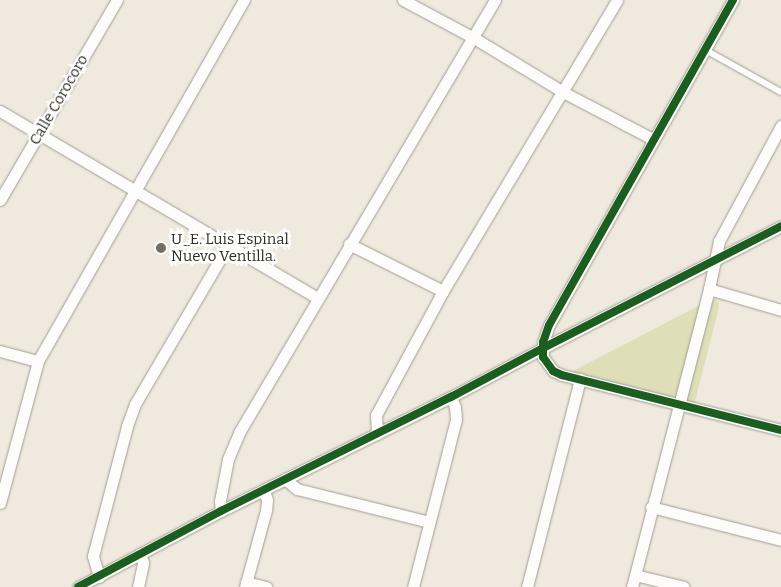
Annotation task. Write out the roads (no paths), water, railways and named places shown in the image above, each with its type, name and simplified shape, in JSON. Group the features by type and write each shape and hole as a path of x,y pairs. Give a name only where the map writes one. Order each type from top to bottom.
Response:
{"street":[{"name":"Calle Corocoro","path":"0,200 117,0"},
{"path":"0,503 38,362 244,0"},
{"path":"403,0 474,38 563,92 653,139"},
{"path":"221,511 220,500 228,459 240,431 495,0"},
{"path":"377,434 376,416 443,291 617,0"},
{"path":"733,0 549,325 543,348 543,357 553,371 678,405 781,430"},
{"path":"0,111 227,247 317,298"},
{"path":"632,587 720,241 781,126"},
{"path":"78,587 221,511 451,397 543,348 780,228"},
{"path":"349,244 443,291"},
{"path":"99,577 93,556 135,404 227,247"},
{"path":"709,289 781,310"},
{"path":"0,351 38,362"},
{"path":"527,587 580,379"},
{"path":"413,587 456,420 451,397"},
{"path":"285,480 297,489 429,522"},
{"path":"264,491 266,510 246,585 266,587"},
{"path":"651,507 781,540"},
{"path":"138,587 143,563 140,553"},
{"path":"634,575 684,587"}],"lane":[{"path":"704,49 781,92"}],"place":[{"name":"U_E. Luis Espinal Nuevo Ventilla.","path":"161,248"}]}
